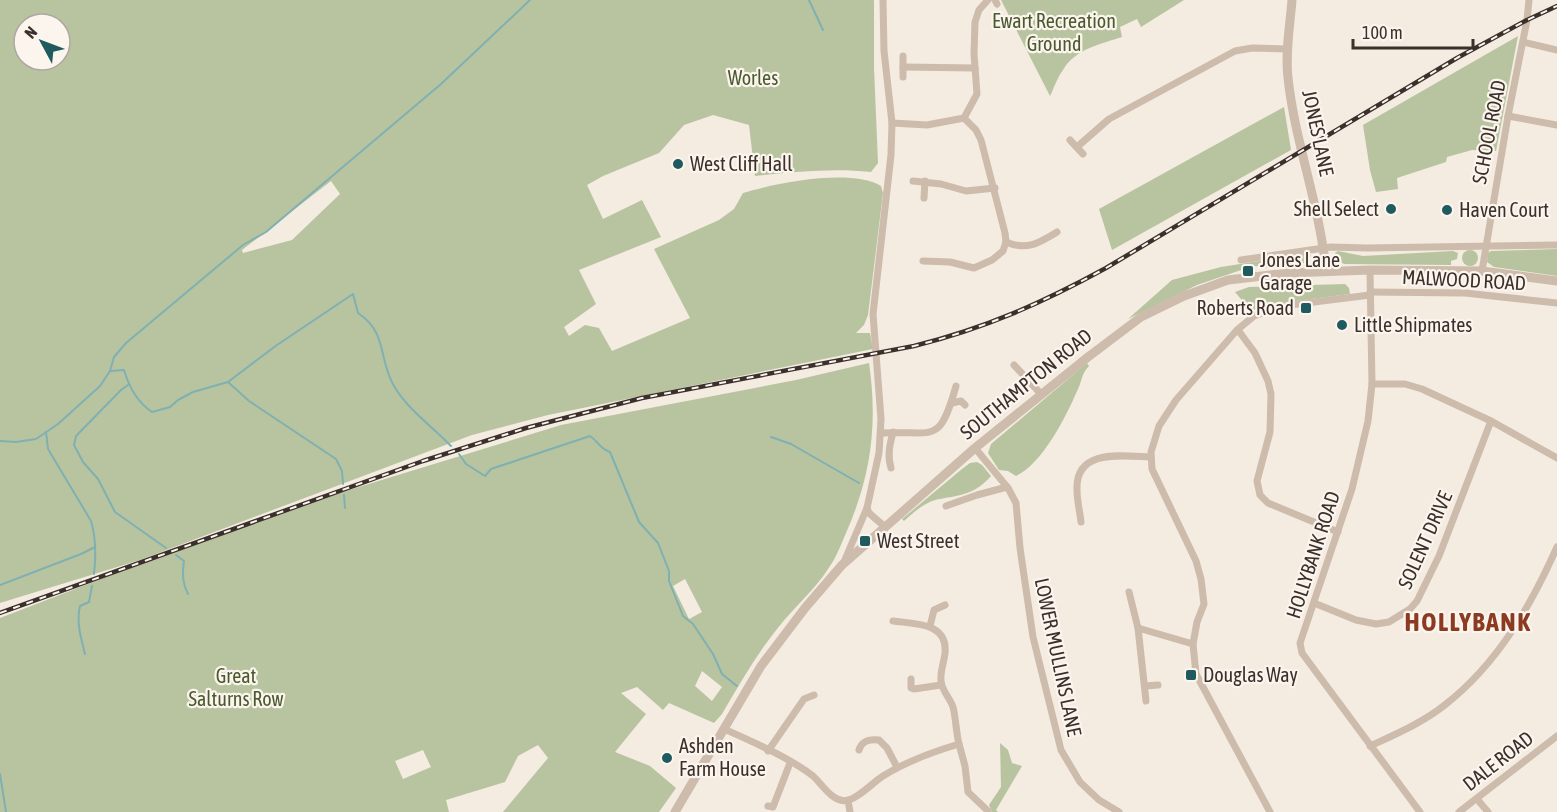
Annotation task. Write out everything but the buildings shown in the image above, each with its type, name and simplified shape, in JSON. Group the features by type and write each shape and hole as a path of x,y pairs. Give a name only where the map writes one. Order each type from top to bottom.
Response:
{"street":[{"path":"842,565 867,508 877,471 880,433 881,419 873,314 891,155 892,123 884,51 883,0"},
{"path":"964,118 977,94 975,22 980,10 988,0"},
{"name":"JONES LANE","path":"1292,0 1288,81 1324,248 1326,271"},
{"name":"SCHOOL ROAD","path":"1482,271 1529,0"},
{"path":"1523,42 1557,50"},
{"path":"1077,147 1101,126 1126,109 1235,51 1252,48 1288,49"},
{"path":"903,56 903,77"},
{"path":"903,67 975,68"},
{"path":"1508,116 1557,125"},
{"path":"892,123 927,125 964,118"},
{"path":"923,261 950,262 974,268 1002,253 1006,242 995,188 981,140 964,118"},
{"path":"1070,140 1083,154"},
{"path":"913,181 925,181 966,191 995,188"},
{"path":"924,198 925,181"},
{"path":"1006,242 1022,247 1029,246 1057,232"},
{"path":"1241,260 1324,248 1557,245"},
{"name":"SOUTHAMPTON ROAD","path":"675,812 746,690 785,632 842,565 975,448 1125,328 1184,296 1228,280 1249,276 1370,270 1482,271 1557,281"},
{"name":"HOLLYBANK ROAD","path":"1370,270 1372,384 1363,446 1353,485 1300,643 1302,653 1420,812"},
{"name":"MALWOOD ROAD","path":"1150,457 1154,438 1168,410 1186,387 1238,330 1254,316 1269,310 1293,304 1370,293 1465,293 1557,303"},
{"path":"1238,330 1255,353 1268,381 1271,394 1270,432 1257,481 1260,495 1268,503 1338,531"},
{"path":"1014,364 1041,394"},
{"path":"1372,384 1410,385 1491,421 1557,458"},
{"path":"880,433 921,433 942,426 952,403 956,386"},
{"path":"952,403 961,401 965,405"},
{"name":"SOLENT DRIVE","path":"1314,603 1356,620 1376,624 1389,622 1410,609 1417,601 1439,556 1491,421"},
{"path":"891,468 888,459 893,432"},
{"name":"LOWER MULLINS LANE","path":"975,448 1014,497 1018,511 1020,548 1033,637 1057,739 1067,763 1080,782 1099,800 1119,812"},
{"path":"1081,522 1076,489 1080,472 1086,465 1103,456 1150,457 1155,478 1200,571 1204,604 1197,622 1193,644 1198,681 1270,812"},
{"path":"946,506 1007,487"},
{"path":"867,508 869,513 885,527"},
{"path":"1370,746 1406,729 1445,705 1480,675 1530,602 1557,548"},
{"path":"1129,592 1138,628 1146,701"},
{"path":"1122,604 1131,602"},
{"path":"930,626 934,610 945,605"},
{"path":"898,632 896,621 930,626 940,633 945,651 940,674 941,685 953,706 968,792 988,811"},
{"path":"1138,628 1193,644"},
{"path":"911,679 911,687 914,689 941,685"},
{"path":"1145,686 1158,685"},
{"path":"768,751 804,699 814,694"},
{"path":"724,729 808,773 836,798 848,800 897,767 921,756 959,744"},
{"name":"DALE ROAD","path":"1459,812 1557,736"},
{"path":"859,750 861,745 867,741 879,741 887,748 897,767"},
{"path":"773,808 790,763"},
{"path":"1477,799 1488,812"},
{"path":"848,800 850,812"}],"green space":[{"name":"Worles","path":"0,0 874,0 878,163 871,172 827,170 755,176 749,125 713,115 684,125 659,153 587,185 603,219 642,200 661,237 579,270 596,304 564,327 569,336 585,325 599,328 612,351 690,318 654,249 719,220 734,209 743,193 813,179 851,178 881,186 883,193 868,315 864,325 856,333 870,333 873,349 548,415 472,435 140,560 0,603","holes":["331,181 340,194 292,240 243,253 242,250"]},
{"name":"Ewart Recreation Ground","path":"1001,0 1184,0 1141,27 1137,19 1120,27 1122,37 1089,48 1074,57 1061,73 1050,96"},
{"path":"1518,36 1496,151 1472,150 1447,157 1446,162 1397,178 1398,189 1376,192 1363,125"},
{"path":"1284,107 1291,150 1112,250 1099,209"},
{"path":"1557,249 1557,276 1494,267 1487,262 1488,253 1491,251"},
{"path":"1470,250 1478,258 1470,266 1462,258"},
{"path":"1338,251 1363,256 1453,251 1458,253 1457,259 1451,261 1451,265 1344,264 1335,258 1335,253"},
{"path":"1309,253 1311,256 1304,263 1273,268 1255,266 1197,285 1128,319 1172,280 1221,267"},
{"path":"1345,284 1350,294 1272,304 1251,311 1235,292 1249,287"},
{"name":"Great Salturns Row","path":"869,363 873,408 872,429 867,471 855,512 837,554 818,583 769,639 714,723 669,703 663,710 637,687 621,693 646,714 615,752 650,766 676,788 659,812 503,812 548,758 538,745 518,756 505,782 446,800 449,812 0,812 0,618 220,533 313,501 561,425 796,380","holes":["685,579 702,612 689,619 673,586","702,671 722,687 712,701 695,686","423,750 431,767 403,779 395,761"]},
{"path":"1087,363 1089,366 1079,388 1044,451 1026,470 1016,476 1008,471 999,470 988,453 991,444"},
{"path":"977,462 991,476 979,487 962,495 930,502 920,507 904,521 902,519 962,469 970,463"},
{"path":"1000,743 1008,750 1012,763 1022,766 996,810 998,812 992,812 989,805 1001,787"}],"waterway":[{"path":"0,441 16,442 36,439 58,424 100,386 110,371 114,357 126,343 243,245 266,232 441,84 530,0"},
{"path":"809,0 823,30"},
{"path":"110,371 124,370 134,394 152,412 170,407 193,392 228,382 277,345 353,294 358,313 374,329 394,386 413,410 451,446"},
{"path":"228,382 249,401 336,459 342,471 343,484"},
{"path":"128,385 76,436 74,445 83,462 98,479 115,512 166,548"},
{"path":"46,432 48,449 91,521 95,547 94,574"},
{"path":"459,454 466,464 485,476 491,469 590,436 610,452 639,522 658,543 669,571 669,581 683,616 693,624 713,654 722,674 737,686"},
{"path":"771,437 791,444 859,483"},
{"path":"344,495 345,508"},
{"path":"0,585 95,547"},
{"path":"176,555 184,561 183,578 188,594"},
{"path":"85,654 79,630 79,612 80,606 89,602 92,586"},
{"path":"0,774 6,812"}],"railway":[{"path":"0,613 423,461 526,428 642,398 914,346 990,323 1106,268 1457,58 1557,6"}],"place":[{"name":"West Cliff Hall","path":"678,164"},
{"name":"Shell Select","path":"1391,209"},
{"name":"Haven Court","path":"1447,210"},
{"name":"Jones Lane Garage","path":"1248,271"},
{"name":"Roberts Road","path":"1306,308"},
{"name":"Little Shipmates","path":"1342,325"},
{"name":"West Street","path":"865,541"},
{"name":"Douglas Way","path":"1191,675"},
{"name":"Ashden Farm House","path":"667,758"}],"district":[{"name":"HOLLYBANK","path":"1468,622"}]}
